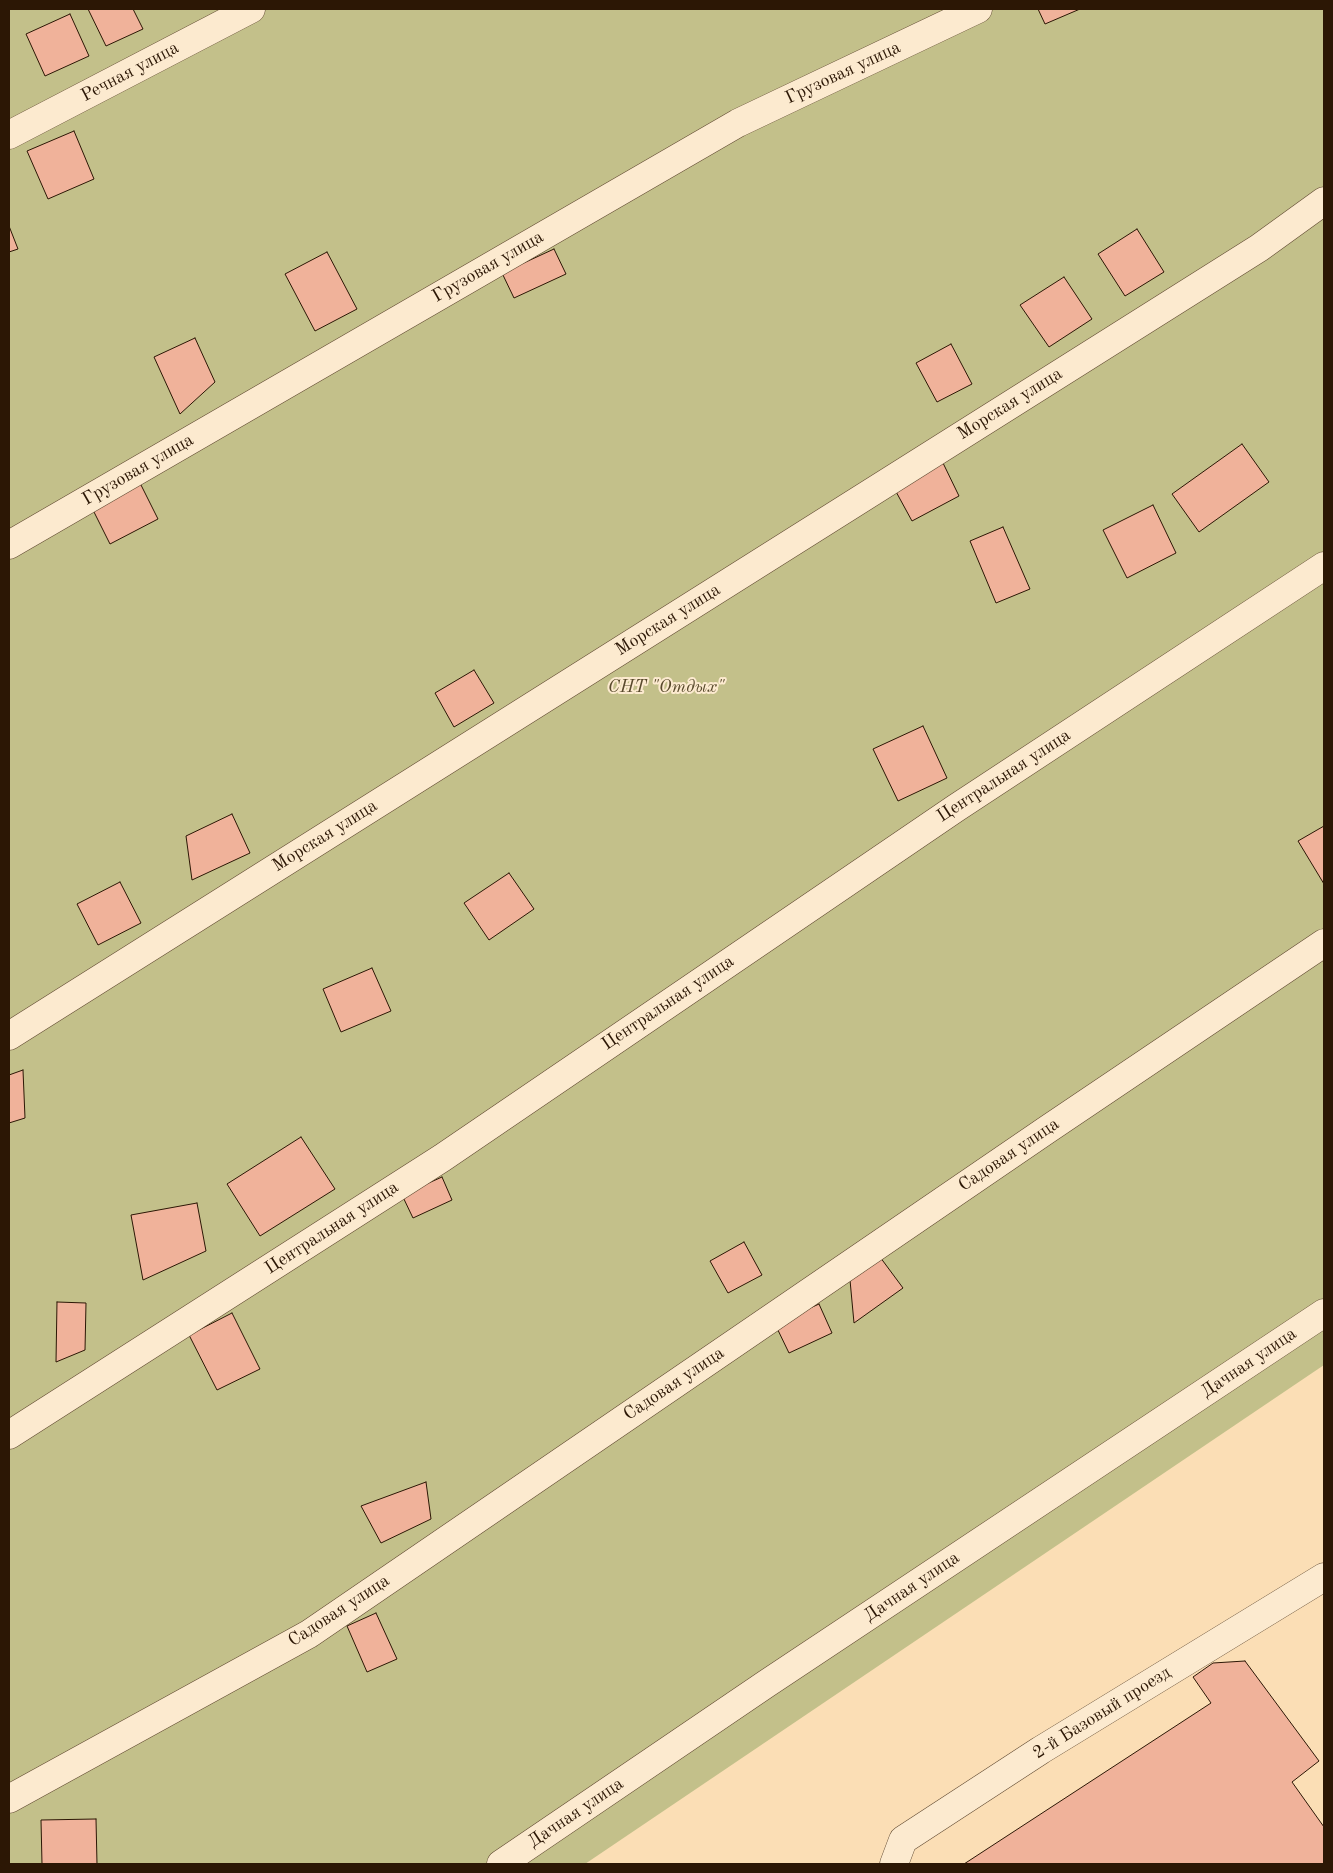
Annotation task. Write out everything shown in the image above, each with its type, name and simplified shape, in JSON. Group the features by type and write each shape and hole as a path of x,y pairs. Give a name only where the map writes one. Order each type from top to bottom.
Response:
{"lane":[{"name":"Речная улица","path":"9,135 251,9"},
{"name":"Грузовая улица","path":"9,545 738,123 978,9"},
{"name":"Морская улица","path":"9,1036 1250,253 1324,201"},
{"name":"Центральная улица","path":"9,1436 442,1158 956,808 1324,566"},
{"name":"Садовая улица","path":"9,1799 309,1634 1040,1134 1324,943"},
{"name":"Дачная улица","path":"501,1864 766,1684 1324,1313"},
{"name":"2-й Базовый проезд","path":"894,1864 903,1840 1041,1750 1324,1577"}],"green space":[{"name":"СНТ \"Отдых\"","path":"9,9 1324,9 1324,1365 585,1864 9,1864"}],"building":[{"path":"88,9 133,9 143,29 106,46"},
{"path":"1038,9 1080,9 1045,24"},
{"path":"70,14 89,56 45,76 26,34"},
{"path":"74,131 94,179 48,199 27,151"},
{"path":"9,226 18,249 9,252"},
{"path":"1137,229 1164,272 1125,296 1098,254"},
{"path":"554,249 566,274 514,298 502,273"},
{"path":"327,252 357,309 315,331 285,274"},
{"path":"1064,277 1092,319 1049,347 1020,305"},
{"path":"195,338 215,382 180,414 154,357"},
{"path":"951,344 972,384 937,402 916,363"},
{"path":"1242,444 1269,482 1199,532 1172,494"},
{"path":"943,463 959,496 912,521 894,488"},
{"path":"140,483 158,519 110,544 92,508"},
{"path":"1153,505 1176,553 1127,578 1103,530"},
{"path":"1003,527 1030,589 996,603 970,541"},
{"path":"474,670 494,703 454,727 435,693"},
{"path":"923,726 947,778 898,801 873,749"},
{"path":"232,814 250,853 192,880 186,836"},
{"path":"1324,826 1324,884 1298,841"},
{"path":"509,873 534,909 489,940 464,903"},
{"path":"120,882 141,923 98,945 77,904"},
{"path":"372,968 391,1011 341,1032 323,989"},
{"path":"23,1070 25,1118 9,1123 9,1075"},
{"path":"301,1137 335,1189 260,1236 227,1184"},
{"path":"442,1177 452,1200 413,1218 402,1195"},
{"path":"197,1203 206,1251 143,1280 131,1215"},
{"path":"744,1242 762,1275 728,1293 710,1261"},
{"path":"880,1257 903,1288 854,1323 850,1280"},
{"path":"57,1302 86,1303 85,1350 56,1362"},
{"path":"819,1304 832,1333 789,1353 775,1324"},
{"path":"232,1313 260,1369 217,1390 189,1335"},
{"path":"426,1482 431,1519 381,1543 361,1506"},
{"path":"376,1613 397,1659 367,1672 347,1626"},
{"path":"1245,1661 1319,1761 1292,1782 1324,1827 1324,1864 964,1864 1211,1703 1193,1677 1213,1663"},
{"path":"96,1819 97,1864 42,1864 41,1820"}]}
